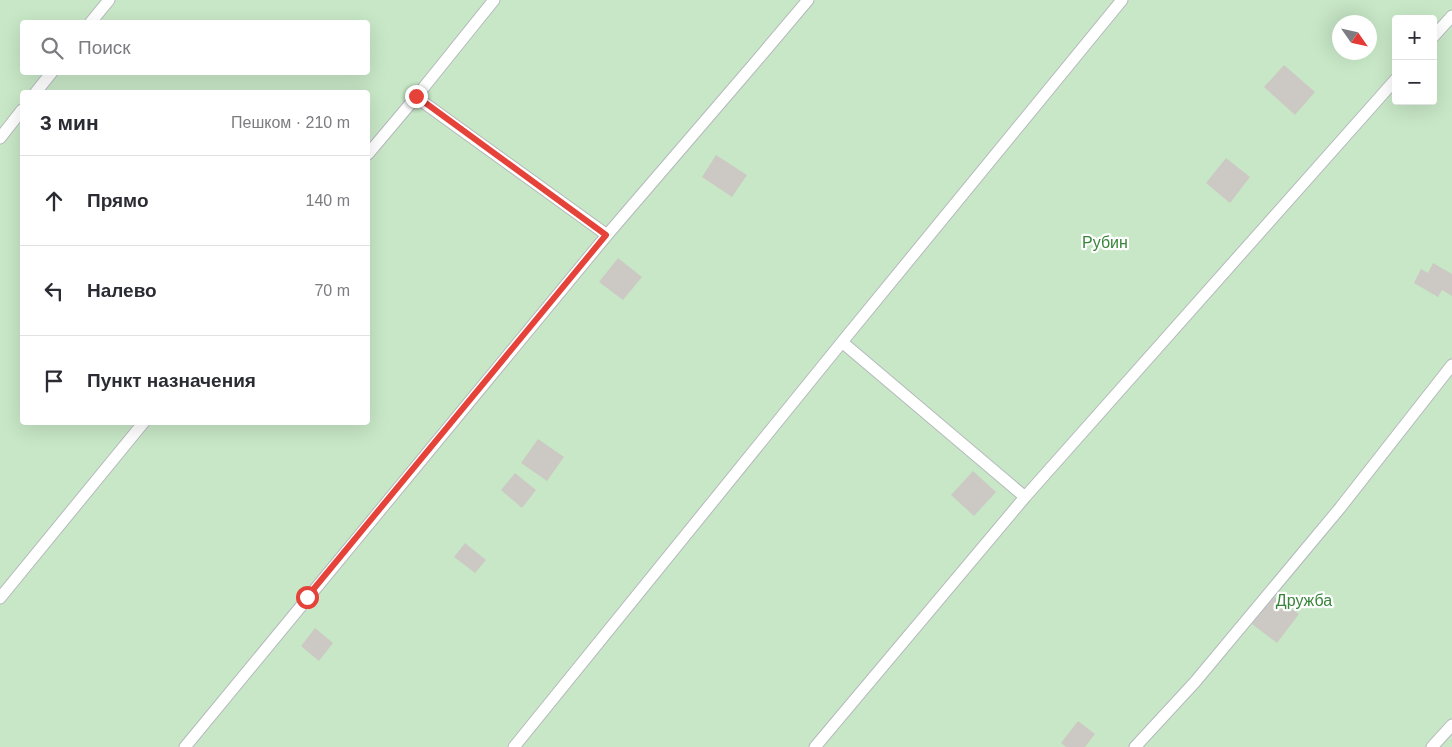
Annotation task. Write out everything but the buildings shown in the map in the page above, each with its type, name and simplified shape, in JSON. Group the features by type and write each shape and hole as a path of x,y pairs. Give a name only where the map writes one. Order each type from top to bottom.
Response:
{"lane":[{"path":"93,20 109,0"},
{"path":"370,152 494,0"},
{"path":"185,747 606,235 808,0"},
{"path":"514,747 1122,0"},
{"path":"1437,33 1452,16"},
{"path":"38,90 50,75"},
{"path":"815,747 1025,497 1392,84"},
{"path":"416,96 606,235"},
{"path":"0,138 20,113"},
{"path":"842,342 1025,497"},
{"path":"1135,747 1195,682 1340,508 1452,365"},
{"path":"0,598 142,425"},
{"path":"1432,747 1452,725"}],"green space":[{"path":"0,0 1452,0 1452,747 0,747"}],"route":[{"path":"307,597 606,235 416,96"}],"park label":[{"name":"Рубин","path":"1105,242"},
{"name":"Дружба","path":"1304,600"}]}
